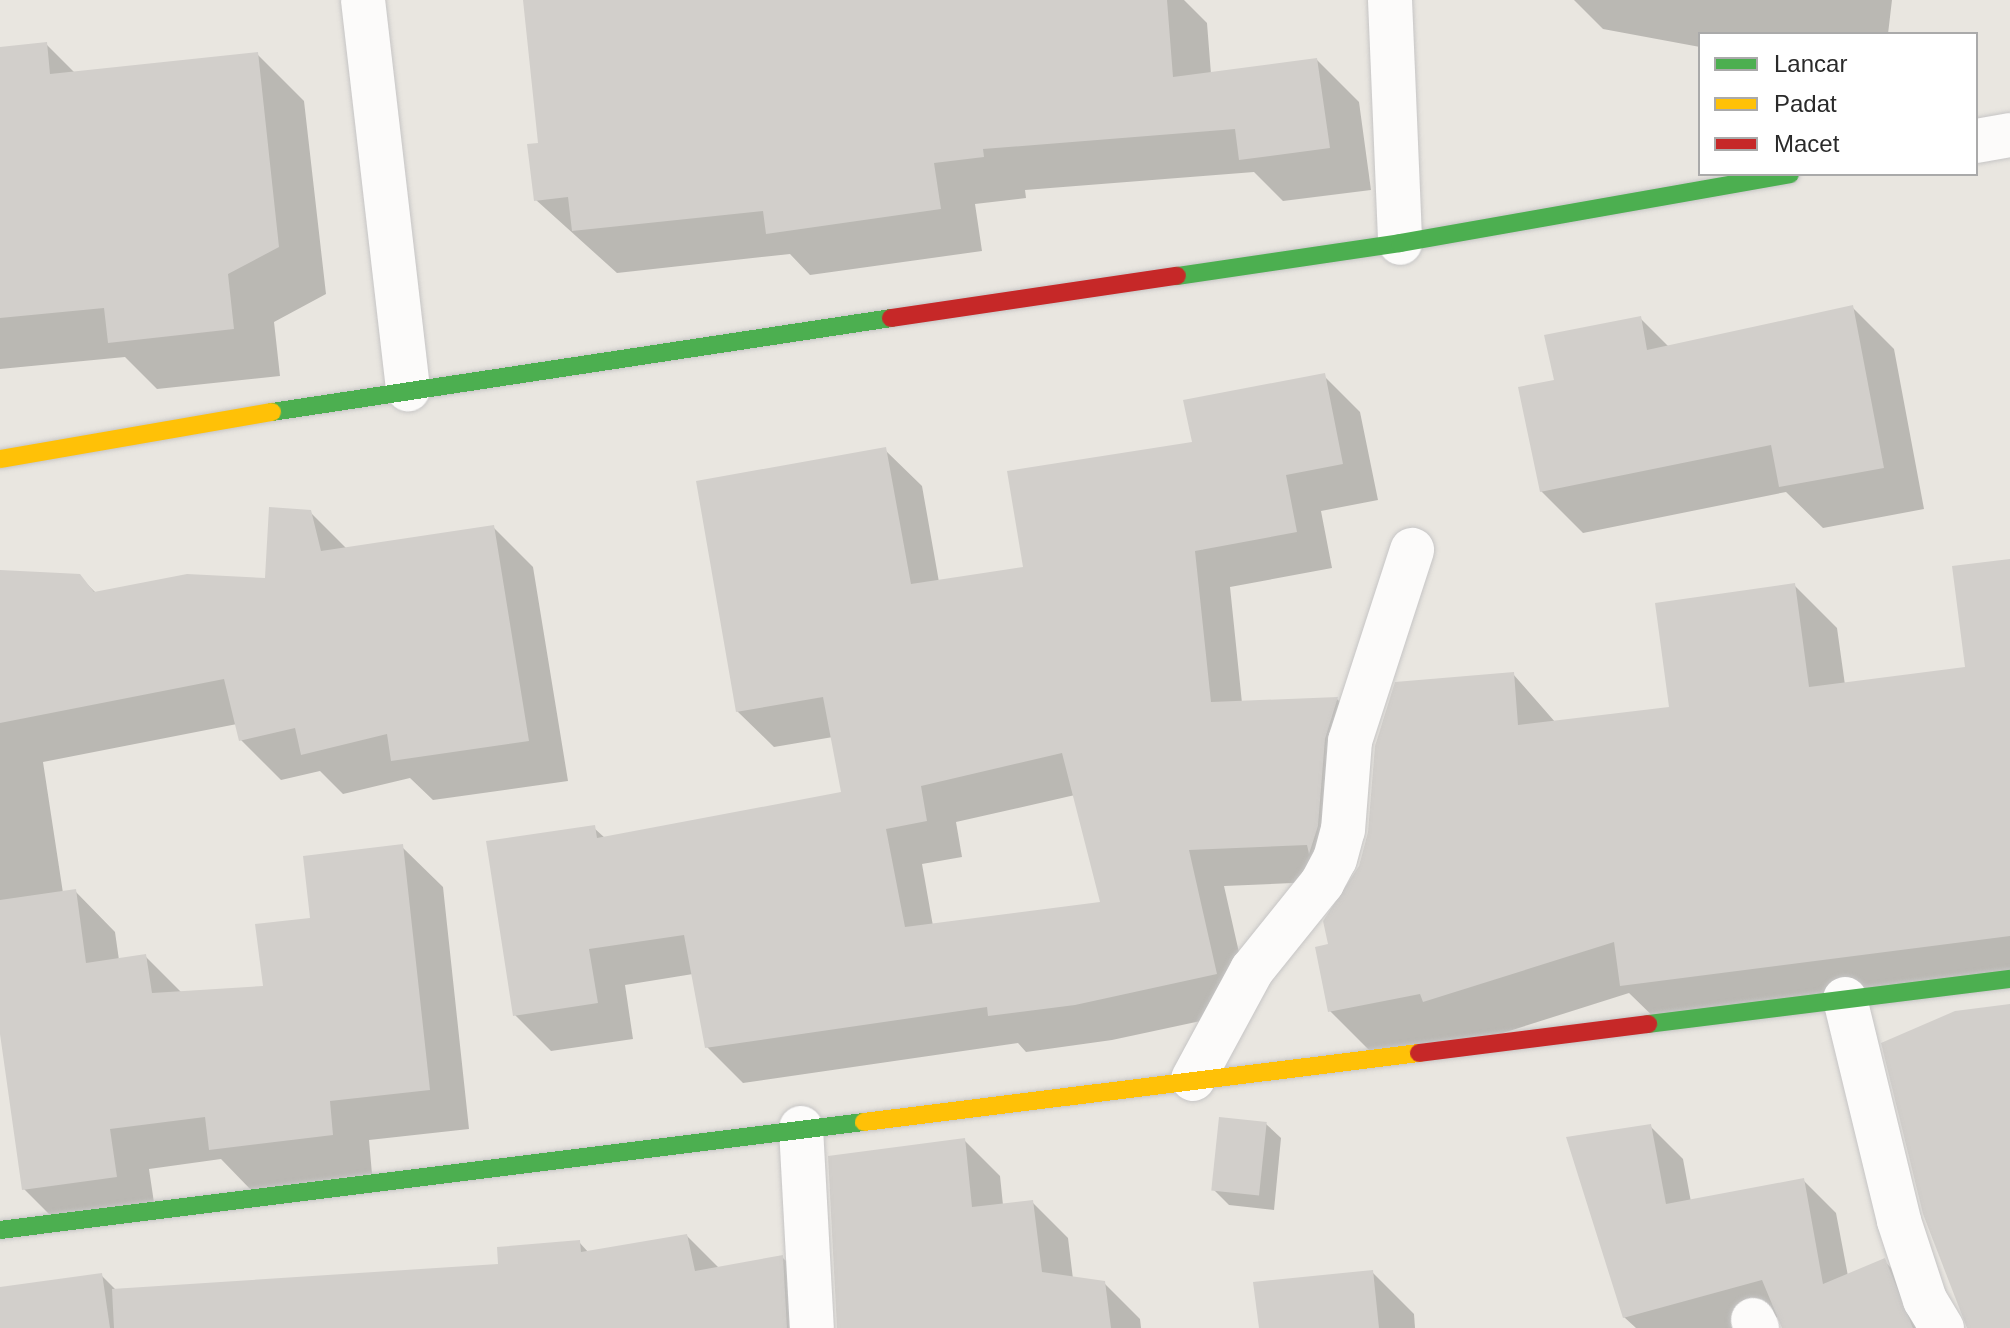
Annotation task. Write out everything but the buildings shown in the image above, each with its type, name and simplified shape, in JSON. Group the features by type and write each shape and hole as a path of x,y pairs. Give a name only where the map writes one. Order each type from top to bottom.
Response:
{"street":[{"path":"363,0 408,389"},
{"path":"1390,0 1400,243"},
{"path":"1978,141 2010,135"},
{"path":"0,459 408,389 1400,243 1779,176"},
{"path":"1193,1079 1252,970 1322,883 1335,859 1343,830 1350,741 1412,550"},
{"path":"0,1230 2010,979"},
{"path":"1845,999 1899,1221 1925,1300 1942,1328"},
{"path":"801,1128 812,1328"}],"traffic: fast":[{"path":"1177,276 1400,243 1779,176"},
{"path":"272,412 891,318"},
{"path":"1648,1024 2010,979"},
{"path":"0,1230 864,1122"}],"traffic: slow":[{"path":"0,459 272,412"},
{"path":"864,1122 1419,1053"}],"traffic: jam":[{"path":"891,318 1177,276"},
{"path":"1419,1053 1648,1024"}]}
